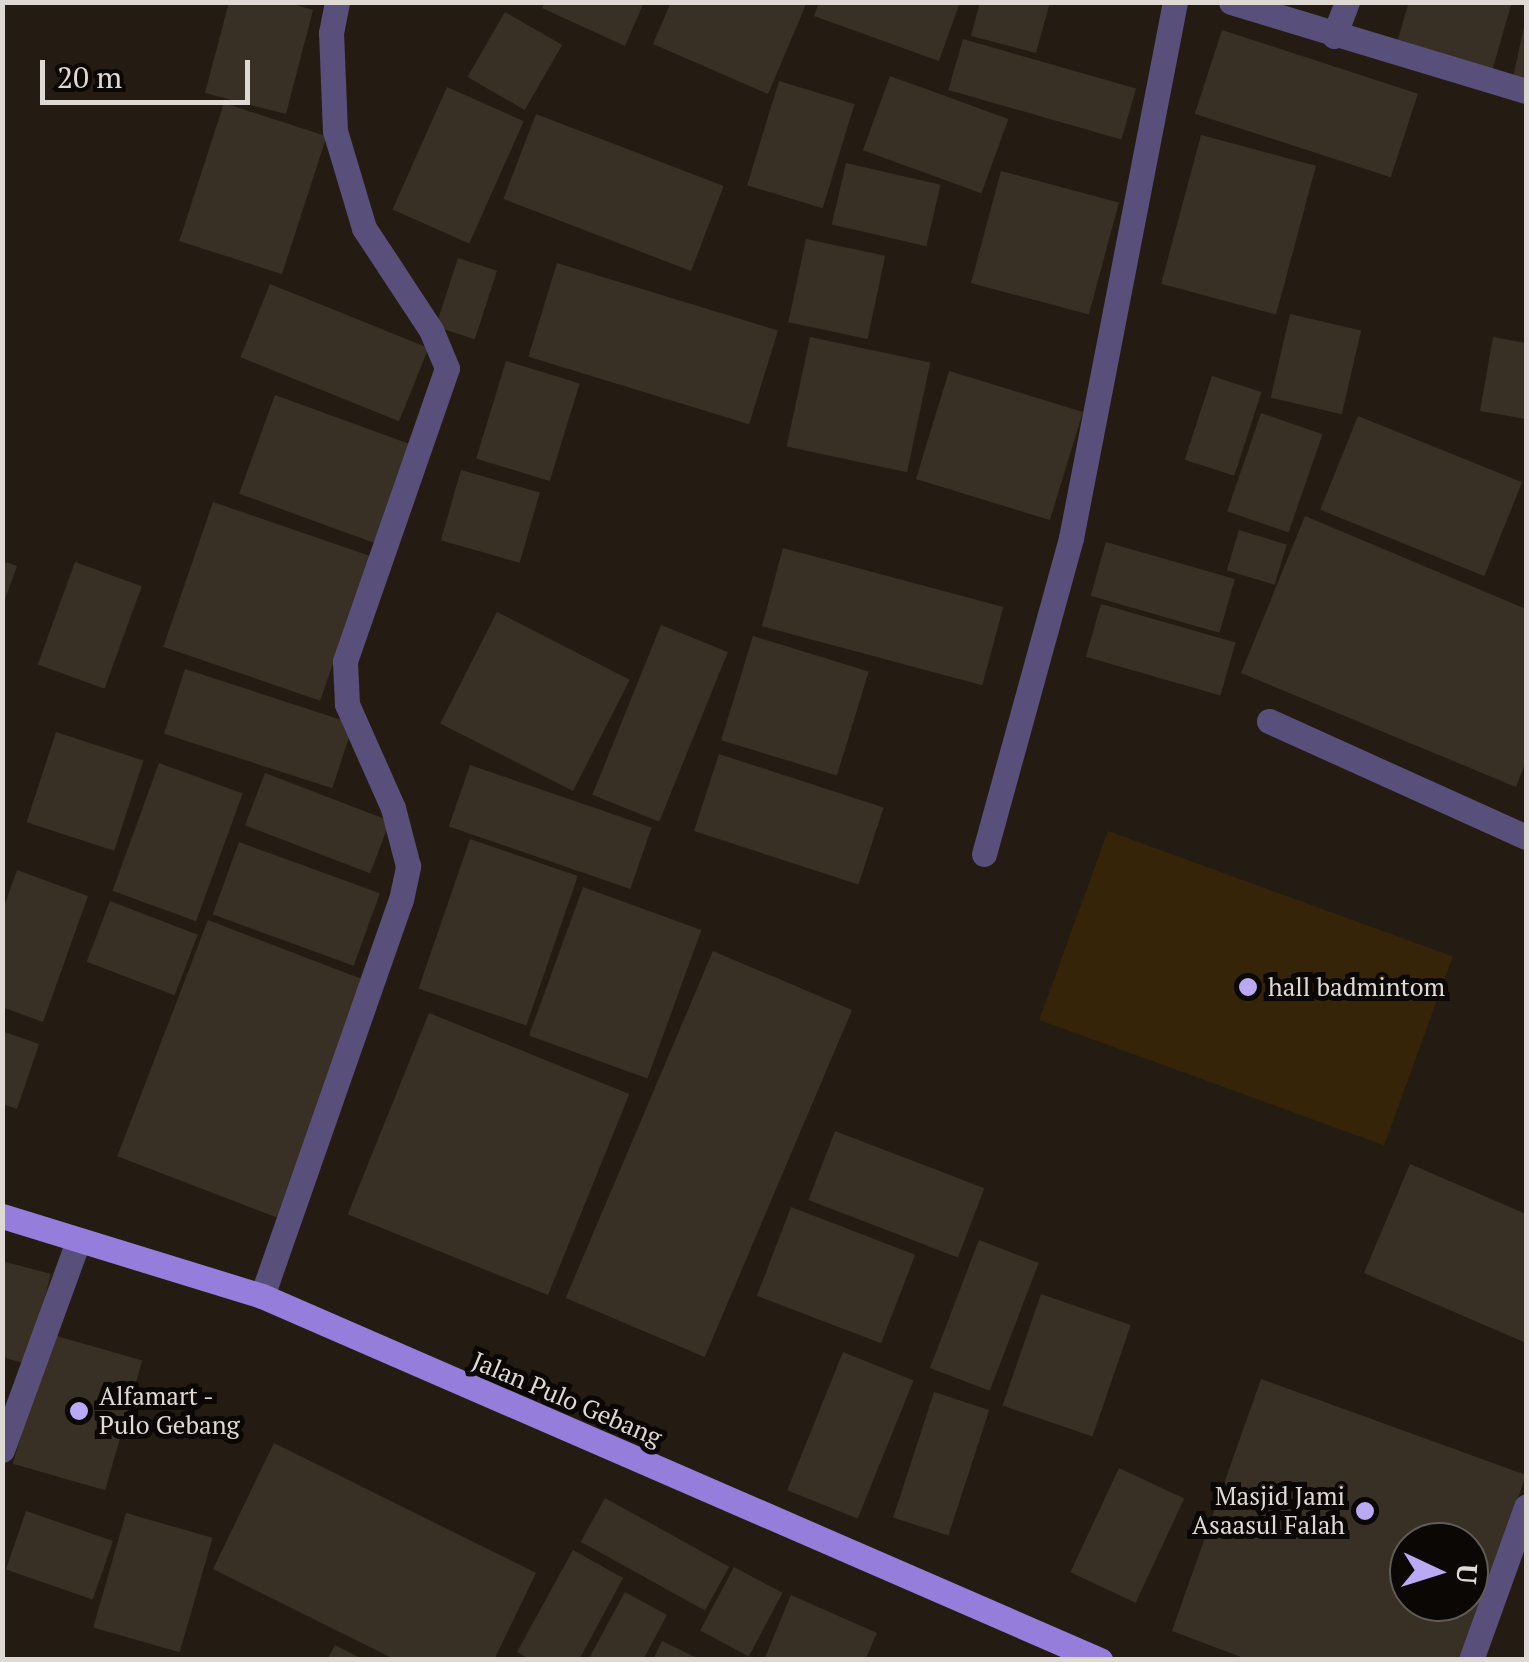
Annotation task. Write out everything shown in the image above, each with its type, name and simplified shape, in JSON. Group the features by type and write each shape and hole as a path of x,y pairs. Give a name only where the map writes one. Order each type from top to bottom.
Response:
{"main road":[{"name":"Jalan Pulo Gebang","path":"2,1216 262,1296 1100,1660"}],"street":[{"path":"262,1296 401,900 408,866 393,808 347,704 345,661 447,368 431,330 364,228 334,132 331,33 337,2"},
{"path":"984,854 1071,538 1175,2"},
{"path":"1231,2 1334,36 1526,90"},
{"path":"1334,36 1347,2"},
{"path":"1269,721 1526,837"},
{"path":"2,1450 78,1241"},
{"path":"1471,1660 1526,1507"}],"shaded area":[{"name":"hall badmintom","path":"1108,831 1453,957 1384,1145 1039,1020"}],"building":[{"path":"229,2 286,2 313,10 286,114 205,93"},
{"path":"545,2 644,2 625,46 542,8"},
{"path":"671,2 807,2 768,94 653,44"},
{"path":"819,2 960,2 939,61 814,16"},
{"path":"980,2 1050,2 1036,53 971,36"},
{"path":"1409,2 1512,2 1490,78 1395,49"},
{"path":"505,12 562,45 525,110 468,77"},
{"path":"1526,22 1526,85 1512,82"},
{"path":"1222,30 1418,94 1391,177 1195,114"},
{"path":"963,39 1136,89 1121,140 948,90"},
{"path":"890,76 1008,119 981,193 863,150"},
{"path":"779,81 855,104 823,208 747,185"},
{"path":"447,87 524,121 469,244 392,209"},
{"path":"224,103 327,136 282,274 179,241"},
{"path":"536,114 724,186 691,271 503,199"},
{"path":"1201,135 1316,166 1276,315 1161,284"},
{"path":"846,163 941,185 926,246 832,224"},
{"path":"1001,171 1119,203 1089,315 971,283"},
{"path":"806,239 885,256 868,339 788,322"},
{"path":"458,258 497,271 475,339 436,326"},
{"path":"557,263 778,331 749,424 528,357"},
{"path":"270,284 429,348 399,421 240,357"},
{"path":"1290,314 1361,330 1342,414 1271,398"},
{"path":"810,337 930,363 907,472 787,447"},
{"path":"1493,337 1526,343 1526,419 1480,411"},
{"path":"506,361 580,384 550,481 476,459"},
{"path":"949,371 1083,412 1050,520 916,479"},
{"path":"1212,376 1261,392 1234,476 1185,460"},
{"path":"275,395 418,447 382,546 239,494"},
{"path":"1261,413 1322,434 1289,532 1227,511"},
{"path":"1358,416 1522,482 1484,576 1320,510"},
{"path":"461,470 540,493 520,563 441,540"},
{"path":"213,502 370,556 320,701 163,647"},
{"path":"1305,516 1526,609 1526,761 1516,787 1241,673"},
{"path":"1239,530 1287,545 1275,585 1227,570"},
{"path":"1106,542 1235,579 1219,633 1091,596"},
{"path":"783,548 1003,607 982,685 762,626"},
{"path":"2,561 17,566 3,605 2,605"},
{"path":"75,562 142,586 104,689 38,664"},
{"path":"1101,604 1236,643 1220,695 1086,657"},
{"path":"497,612 630,680 573,791 440,723"},
{"path":"661,625 728,652 659,822 592,795"},
{"path":"753,636 869,671 837,776 721,740"},
{"path":"185,669 353,724 332,788 164,734"},
{"path":"56,732 143,760 114,851 27,822"},
{"path":"719,754 884,807 859,884 694,831"},
{"path":"159,763 243,793 196,921 112,891"},
{"path":"470,765 652,828 630,889 449,826"},
{"path":"265,773 390,821 370,873 245,825"},
{"path":"470,839 578,876 526,1026 419,988"},
{"path":"239,842 380,893 354,966 213,914"},
{"path":"17,870 88,896 43,1022 2,1007 2,912"},
{"path":"583,887 701,930 647,1079 529,1035"},
{"path":"110,901 198,935 174,995 87,962"},
{"path":"208,920 368,981 277,1217 117,1156"},
{"path":"713,951 852,1010 705,1357 566,1298"},
{"path":"429,1013 629,1094 548,1295 348,1214"},
{"path":"2,1031 39,1044 17,1109 2,1104"},
{"path":"835,1131 984,1188 958,1257 808,1200"},
{"path":"1410,1164 1526,1214 1526,1343 1364,1273"},
{"path":"791,1207 915,1255 881,1343 757,1296"},
{"path":"979,1240 1039,1263 990,1391 930,1368"},
{"path":"2,1261 51,1274 27,1364 2,1357"},
{"path":"1041,1294 1131,1325 1092,1437 1003,1406"},
{"path":"50,1334 142,1360 105,1490 13,1464"},
{"path":"843,1352 913,1380 858,1519 787,1490"},
{"name":"Masjid Jami Asaasul Falah","path":"1261,1379 1526,1475 1489,1582 1489,1522 1389,1522 1389,1622 1475,1622 1462,1660 1249,1660 1172,1631"},
{"path":"934,1392 989,1410 948,1535 893,1518"},
{"path":"274,1443 536,1573 494,1660 396,1660 213,1569"},
{"path":"1119,1468 1184,1498 1136,1603 1070,1572"},
{"path":"605,1498 729,1567 705,1611 581,1542"},
{"path":"26,1511 113,1541 93,1600 6,1570"},
{"path":"126,1513 213,1538 180,1652 93,1627"},
{"path":"573,1550 623,1578 579,1660 531,1660 517,1652"},
{"path":"734,1567 783,1593 749,1656 700,1631"},
{"path":"625,1592 667,1615 643,1660 588,1660"},
{"path":"791,1595 877,1633 865,1660 764,1660"},
{"path":"662,1641 701,1660 653,1660"},
{"path":"335,1645 364,1660 327,1660"}],"place":[{"name":"hall badmintom","path":"1248,987"},
{"name":"Alfamart - Pulo Gebang","path":"79,1411"},
{"name":"Masjid Jami Asaasul Falah","path":"1365,1511"}]}
